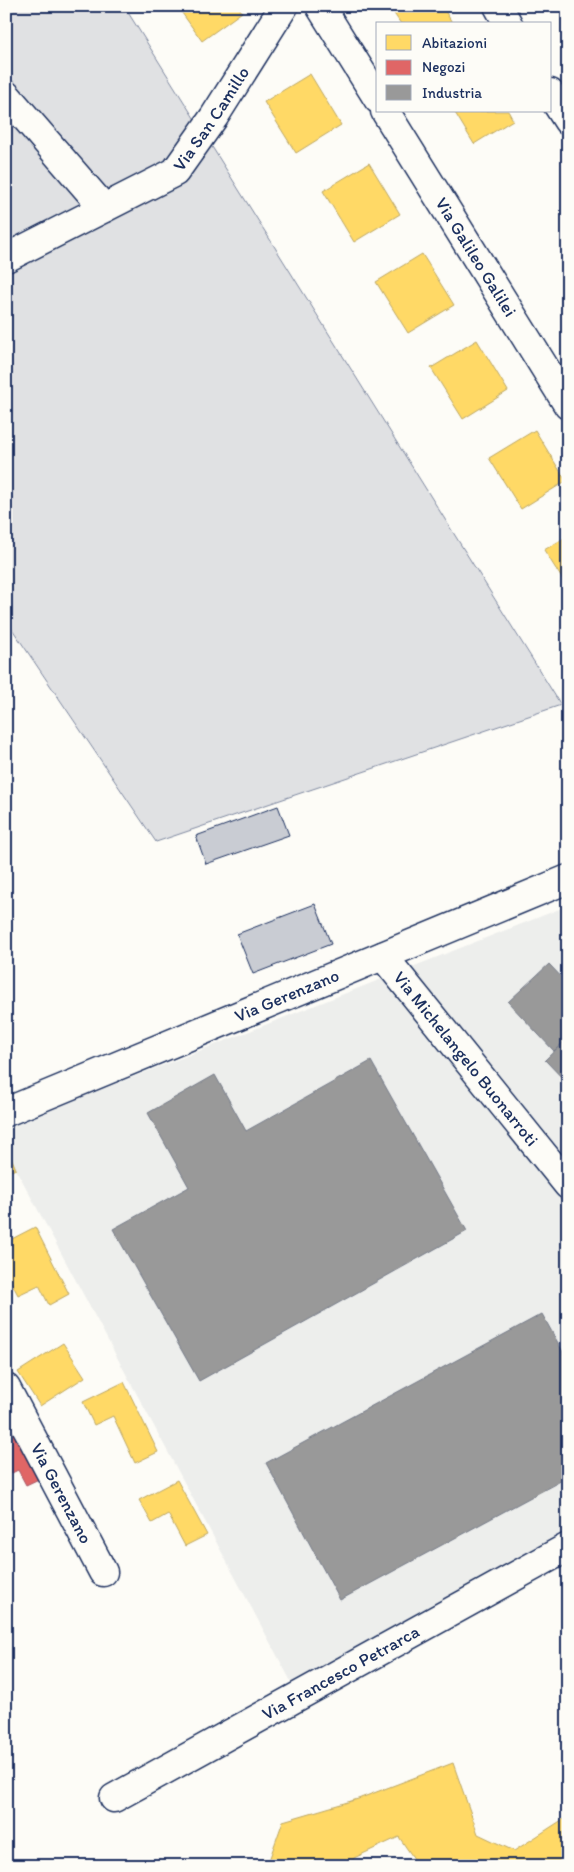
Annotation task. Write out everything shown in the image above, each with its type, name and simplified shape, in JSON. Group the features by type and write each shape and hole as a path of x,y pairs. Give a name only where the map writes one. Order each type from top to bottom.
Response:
{"street":[{"name":"Via San Camillo","path":"6,258 175,172 214,117 284,6"},
{"path":"320,6 376,96"},
{"path":"498,6 507,22"},
{"path":"6,95 104,208"},
{"path":"552,96 568,121"},
{"name":"Via Galileo Galilei","path":"386,112 568,404"},
{"name":"Via Gerenzano","path":"6,1112 566,882"},
{"name":"Via Michelangelo Buonarroti","path":"383,956 568,1185"},
{"name":"Via Gerenzano","path":"6,1388 102,1572"},
{"name":"Via Francesco Petrarca","path":"114,1798 568,1547"}],"shaded area":[{"path":"6,6 124,6 561,705 156,842 6,620"},
{"path":"562,908 568,915 568,1532 294,1687 16,1169 6,1145 6,1127"}],"building: Abitazioni":[{"path":"177,6 238,6 242,12 202,41"},
{"path":"389,6 442,6 452,22 400,22"},
{"path":"310,74 341,125 296,153 264,102"},
{"path":"455,112 509,112 513,120 474,144"},
{"path":"369,163 400,214 354,242 323,191"},
{"path":"422,254 454,305 408,333 376,282"},
{"path":"477,340 508,391 463,419 431,368"},
{"path":"535,430 566,481 521,509 489,458"},
{"path":"568,536 568,588 544,550"},
{"path":"6,1145 16,1169 6,1173"},
{"path":"35,1227 69,1294 49,1305 39,1285 18,1295 6,1272 6,1242"},
{"path":"63,1343 85,1377 40,1406 18,1372"},
{"path":"124,1382 158,1452 135,1463 113,1416 94,1425 83,1402"},
{"path":"177,1480 207,1535 185,1546 168,1514 152,1523 139,1500"},
{"path":"453,1763 478,1834 514,1851 565,1818 568,1823 568,1866 419,1866 399,1837 354,1858 350,1866 267,1866 283,1821 358,1799"}],"building: Negozi":[{"path":"6,1414 41,1478 26,1485 18,1470 6,1476"}],"building: Industria":[{"path":"549,964 568,984 568,1038 554,1051 508,1002"},
{"path":"568,1038 568,1084 545,1060"},
{"path":"371,1061 467,1231 199,1381 113,1229 189,1187 148,1113 215,1075 246,1131"},
{"path":"542,1314 568,1361 568,1477 340,1600 266,1463"}],"building: Altro":[{"path":"278,806 289,835 206,864 196,836"},
{"path":"315,904 331,944 253,974 237,934"}]}
